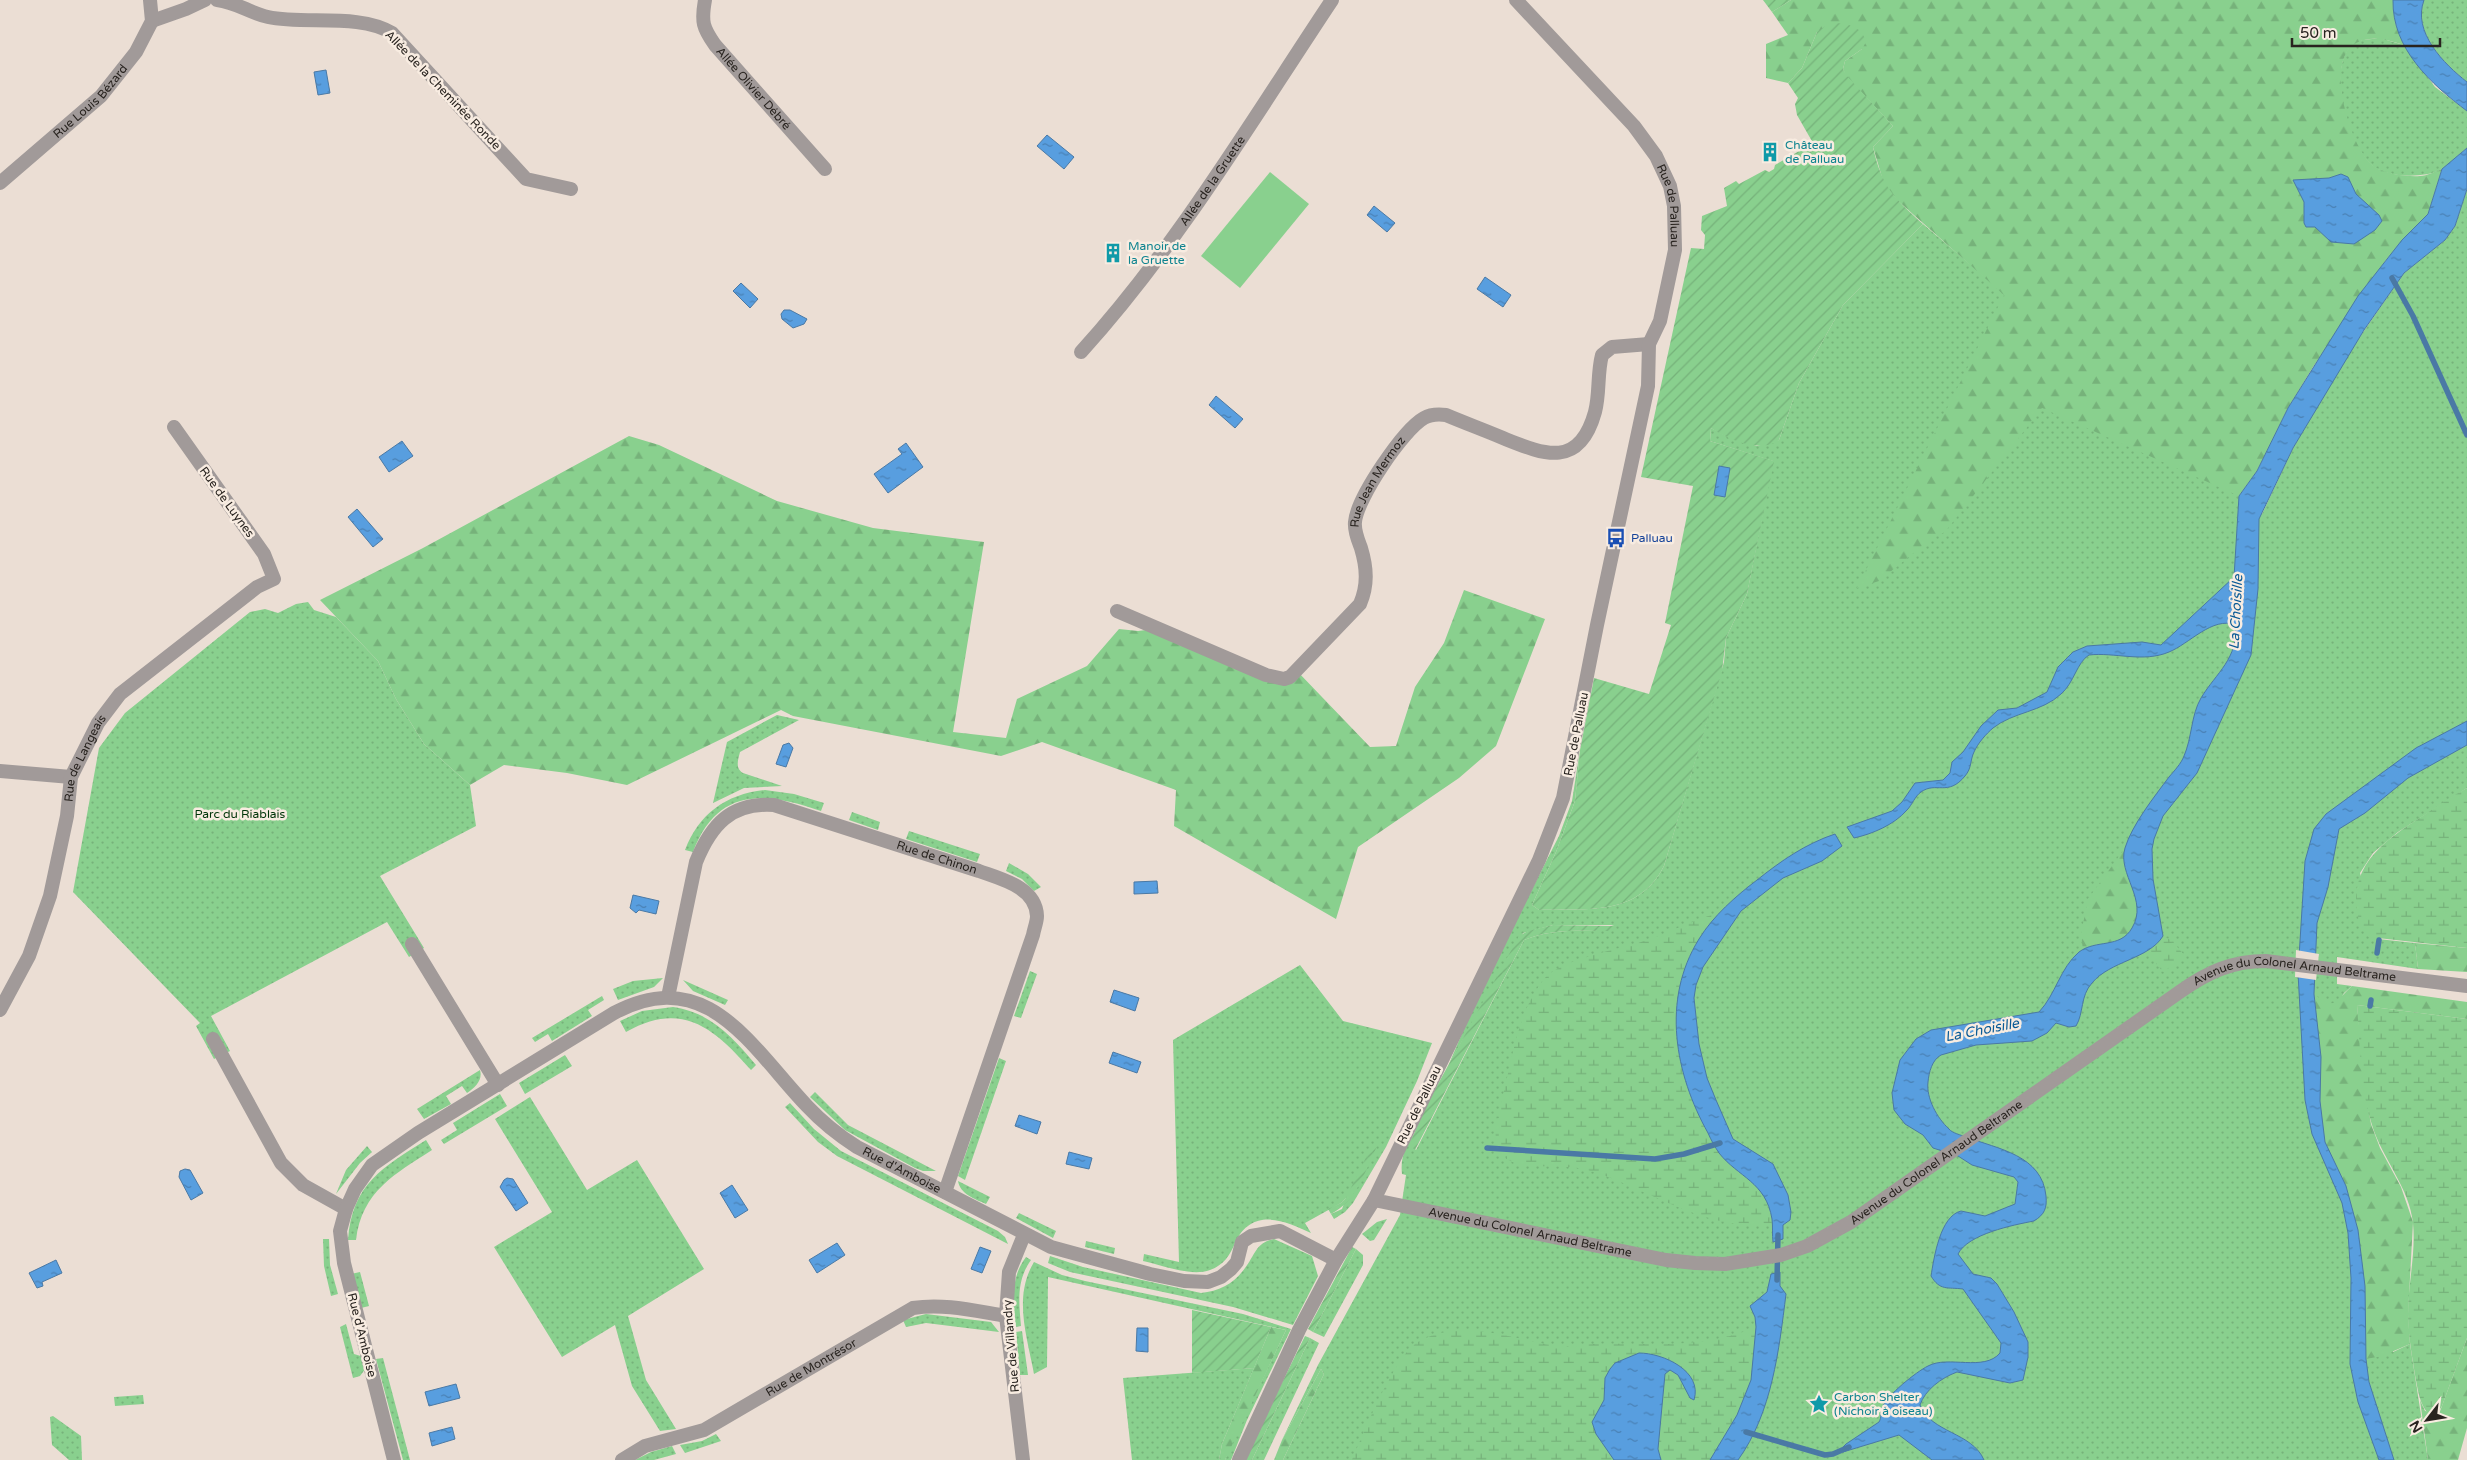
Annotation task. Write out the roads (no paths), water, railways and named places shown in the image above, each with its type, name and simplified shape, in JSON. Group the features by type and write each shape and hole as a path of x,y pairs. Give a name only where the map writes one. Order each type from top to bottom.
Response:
{"street":[{"path":"150,0 152,20 186,10 205,0"},
{"name":"Allée de la Cheminée Ronde","path":"217,0 230,2 267,17 348,22 383,28 392,34 526,178 571,188"},
{"name":"Allée Olivier Débré","path":"704,0 702,14 704,29 709,37 825,169"},
{"name":"Allée de la Gruette","path":"1081,352 1110,320 1182,227 1332,0"},
{"name":"Rue de Palluau","path":"1239,1460 1299,1330 1336,1260 1374,1200 1539,860 1563,798 1597,625 1648,386 1649,344 1660,321 1676,250 1676,224 1670,186 1656,156 1634,126 1516,0"},
{"name":"Rue Louis Bézard","path":"0,183 101,96 136,52 152,20"},
{"name":"Rue Jean Mermoz","path":"1117,611 1266,675 1284,679 1290,677 1360,604 1364,594 1367,570 1356,534 1357,511 1367,488 1417,423 1434,414 1446,415 1540,453 1562,452 1579,441 1591,423 1597,403 1602,355 1612,347 1620,345 1649,344"},
{"name":"Rue de Luynes","path":"174,428 264,554 274,579"},
{"name":"Rue de Langeais","path":"0,1010 16,985 29,956 50,896 67,816 72,777 98,723 120,694 257,586 274,579"},
{"path":"0,771 72,777"},
{"name":"Rue de Chinon","path":"668,997 696,862 703,844 723,819 748,806 774,805 979,871 1021,888 1034,901 1037,915 1033,935 945,1192"},
{"path":"412,944 498,1085"},
{"name":"Avenue du Colonel Arnaud Beltrame","path":"1374,1200 1666,1260 1725,1264 1777,1256 1807,1246 1851,1222 2198,979 2216,969 2242,962 2266,961 2467,986"},
{"name":"Rue d'Amboise","path":"394,1460 344,1264 340,1231 346,1209 355,1189 372,1165 418,1133 627,1007 653,998 668,997 694,1001 719,1014 744,1037 824,1124 857,1147 1024,1235 1051,1247 1106,1263 1198,1283 1221,1277 1237,1262 1242,1242 1251,1236 1280,1231 1336,1260"},
{"path":"213,1039 280,1163 303,1185 346,1209"},
{"name":"Rue de Villandry","path":"1022,1460 1006,1316 1009,1272 1024,1235"},
{"name":"Rue de Montrésor","path":"622,1460 645,1446 704,1430 913,1308 926,1306 949,1307 1006,1316"}],"water":[{"path":"2393,0 2424,0 2421,12 2422,24 2426,35 2440,57 2467,82 2467,111 2428,77 2406,50 2394,18"},
{"path":"326,70 330,93 318,95 314,72"},
{"path":"1047,135 1074,157 1064,169 1037,146"},
{"name":"La Choisille","path":"2467,148 2467,189 2455,226 2445,240 2404,273 2364,330 2293,448 2259,519 2258,589 2251,655 2197,773 2163,816 2154,839 2152,849 2153,879 2163,936 2149,950 2109,970 2092,983 2086,993 2076,1026 2069,1027 2056,1023 2047,1033 2032,1041 1976,1045 1941,1055 1935,1060 1929,1074 1928,1088 1933,1107 1950,1130 2004,1150 2027,1162 2043,1182 2046,1204 2043,1213 2038,1218 2034,1221 2003,1228 1981,1236 1963,1247 1958,1254 1973,1274 1991,1278 1997,1284 2014,1312 2028,1342 2028,1357 2023,1380 2010,1383 1957,1372 1934,1385 1922,1400 1920,1405 1925,1414 1970,1444 1984,1460 1932,1460 1899,1435 1843,1452 1842,1448 1846,1444 1879,1422 1885,1403 1902,1384 1923,1369 1936,1363 1985,1362 1993,1359 2000,1353 2001,1343 1963,1289 1941,1286 1931,1276 1939,1239 1943,1229 1954,1214 1961,1211 1985,1216 2015,1204 2018,1182 2014,1177 1972,1165 1958,1156 1933,1148 1923,1135 1905,1124 1894,1110 1892,1093 1900,1060 1916,1039 1931,1030 2039,1012 2050,997 2062,973 2079,952 2086,948 2121,939 2127,935 2136,918 2137,907 2125,868 2125,848 2128,839 2144,811 2183,759 2193,719 2201,698 2230,656 2235,637 2235,625 2227,623 2210,627 2177,648 2159,655 2139,657 2089,655 2081,662 2061,694 2045,705 2009,718 1993,728 1980,742 1967,773 1959,782 1953,786 1926,789 1917,796 1909,808 1896,820 1868,834 1854,838 1847,827 1892,811 1902,802 1915,783 1943,780 1950,773 1952,762 1963,752 1981,726 1998,710 2017,708 2047,692 2058,667 2073,652 2087,646 2142,642 2161,645 2234,577 2239,496 2257,471 2288,408 2358,296 2402,240 2428,214 2442,169"},
{"path":"2341,174 2348,177 2356,194 2379,215 2382,221 2375,230 2354,244 2331,242 2315,227 2306,227 2304,223 2304,202 2293,180 2329,178"},
{"path":"1374,206 1395,223 1387,232 1367,215"},
{"path":"1485,277 1511,295 1503,307 1477,289"},
{"path":"741,283 758,299 750,308 733,291"},
{"path":"784,310 790,310 807,319 804,324 793,328 782,319 781,314"},
{"path":"1216,396 1243,419 1235,428 1209,405"},
{"path":"402,441 413,456 389,472 379,457"},
{"path":"906,443 923,467 888,493 874,474 902,454 898,449"},
{"path":"1719,466 1730,468 1725,497 1714,495"},
{"path":"357,509 383,539 373,547 348,517"},
{"path":"2467,721 2467,745 2408,778 2365,813 2339,829 2328,887 2317,923 2314,994 2321,1057 2320,1101 2325,1142 2346,1186 2358,1230 2365,1286 2366,1359 2369,1382 2394,1460 2379,1460 2358,1402 2350,1364 2351,1278 2348,1233 2342,1203 2312,1134 2305,1100 2298,973 2305,861 2314,829 2326,814 2416,748"},
{"path":"789,743 793,748 786,767 776,764 783,745"},
{"path":"1835,834 1842,846 1822,861 1783,878 1741,911 1703,967 1696,985 1694,998 1699,1044 1707,1078 1733,1139 1773,1164 1788,1195 1791,1212 1790,1220 1783,1225 1783,1239 1773,1242 1772,1219 1764,1196 1758,1188 1719,1153 1697,1110 1687,1086 1681,1062 1676,1012 1687,962 1699,939 1711,922 1749,886 1784,860 1803,848"},
{"path":"1157,881 1158,893 1134,894 1134,882"},
{"path":"633,895 659,901 656,914 639,910 636,913 630,908"},
{"path":"1114,990 1139,998 1135,1011 1110,1002"},
{"path":"1113,1052 1141,1062 1137,1073 1109,1063"},
{"path":"1019,1115 1041,1122 1037,1134 1015,1126"},
{"path":"1069,1152 1092,1158 1089,1169 1066,1164"},
{"path":"190,1170 203,1193 191,1200 179,1177 180,1171"},
{"path":"507,1178 513,1179 528,1203 516,1211 500,1187"},
{"path":"732,1185 748,1210 735,1218 720,1193"},
{"path":"837,1243 845,1255 817,1273 809,1260"},
{"path":"980,1247 991,1251 982,1273 971,1269"},
{"path":"56,1260 62,1273 42,1282 43,1286 37,1288 29,1273"},
{"path":"1780,1272 1780,1286 1786,1294 1777,1359 1759,1422 1750,1442 1738,1460 1710,1460 1737,1415 1751,1380 1756,1327 1755,1317 1750,1306 1767,1292 1771,1274"},
{"path":"1137,1328 1148,1328 1148,1352 1136,1351"},
{"path":"1639,1353 1659,1356 1687,1372 1693,1380 1694,1400 1690,1398 1678,1375 1670,1370 1665,1374 1658,1449 1661,1460 1614,1460 1596,1434 1592,1422 1604,1400 1605,1378 1610,1369 1615,1363"},
{"path":"456,1384 460,1398 429,1406 425,1392"},
{"path":"452,1427 455,1439 432,1446 429,1433"}],"waterway":[{"path":"2392,278 2413,316 2467,435"},
{"path":"2377,953 2379,940"},
{"path":"2370,1006 2371,1000"},
{"path":"1487,1148 1655,1159 1684,1154 1720,1143"},
{"path":"1777,1280 1778,1235"},
{"path":"1746,1432 1825,1455 1833,1454 1849,1447"}],"place":[{"name":"Château de Palluau","path":"1770,152"},
{"name":"Manoir de la Gruette","path":"1113,253"},
{"name":"Palluau","path":"1616,538"},
{"name":"Carbon Shelter (Nichoir à oiseau)","path":"1819,1404"}],"park label":[{"name":"Parc du Riablais","path":"240,814"}]}
